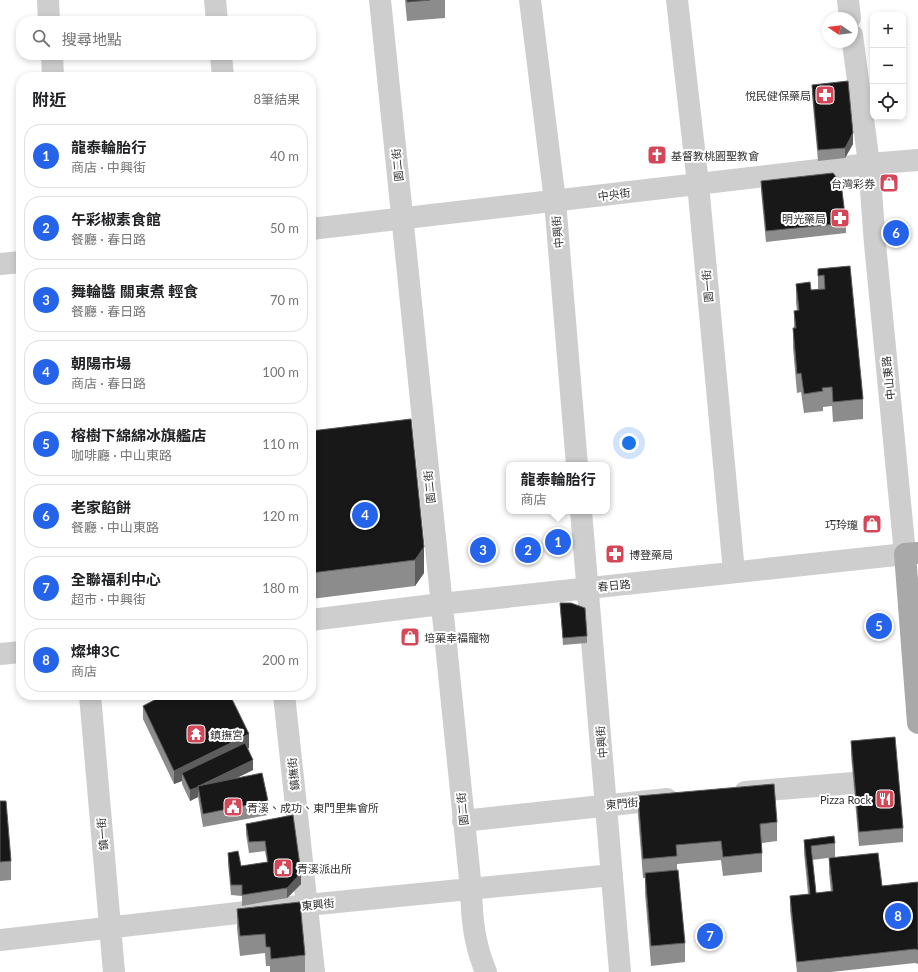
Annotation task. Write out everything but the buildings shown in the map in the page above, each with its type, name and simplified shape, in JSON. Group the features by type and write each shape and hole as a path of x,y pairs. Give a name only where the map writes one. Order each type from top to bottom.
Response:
{"main road":[{"name":"中山東路","path":"912,553 918,723"}],"street":[{"path":"48,0 49,16"},
{"path":"215,0 217,16"},
{"name":"園二街","path":"380,0 470,889 472,922 477,950 486,972"},
{"name":"中興街","path":"530,0 555,201 577,462"},
{"name":"園一街","path":"678,0 698,184 734,572"},
{"path":"848,0 849,12"},
{"name":"中山東路","path":"854,48 869,164 875,244 912,553"},
{"path":"52,60 53,72"},
{"path":"221,60 223,72"},
{"name":"中央街","path":"316,227 869,164 918,160"},
{"path":"0,264 16,262"},
{"name":"中興街","path":"581,514 620,972"},
{"name":"春日路","path":"316,619 441,604 912,553"},
{"path":"0,654 16,652"},
{"name":"鎮一街","path":"90,700 114,972"},
{"name":"鎮撫街","path":"285,700 314,972"},
{"path":"725,794 853,783"},
{"name":"東門街","path":"463,821 606,805 686,798"},
{"name":"東興街","path":"0,940 110,929 307,905 612,874"}],"place":[{"name":"悅民健保藥局","path":"825,95"},
{"name":"基督教桃園聖教會","path":"657,155"},
{"name":"台灣彩券","path":"889,183"},
{"name":"明光藥局","path":"840,218"},
{"name":"老家餡餅","path":"896,233"},
{"name":"朝陽市場","path":"365,515"},
{"name":"巧玲瓏","path":"872,524"},
{"name":"龍泰輪胎行","path":"558,542"},
{"name":"舞輪醬 關東煮 輕食","path":"483,550"},
{"name":"午彩椒素食館","path":"528,550"},
{"name":"博登藥局","path":"615,554"},
{"name":"榕樹下綿綿冰旗艦店","path":"879,626"},
{"name":"培菓幸福寵物","path":"410,637"},
{"name":"鎮撫宮","path":"196,734"},
{"name":"Pizza Rock","path":"885,799"},
{"name":"青溪、成功、東門里集會所","path":"233,807"},
{"name":"青溪派出所","path":"283,868"},
{"name":"燦坤3C","path":"898,916"},
{"name":"全聯福利中心","path":"710,936"}]}
